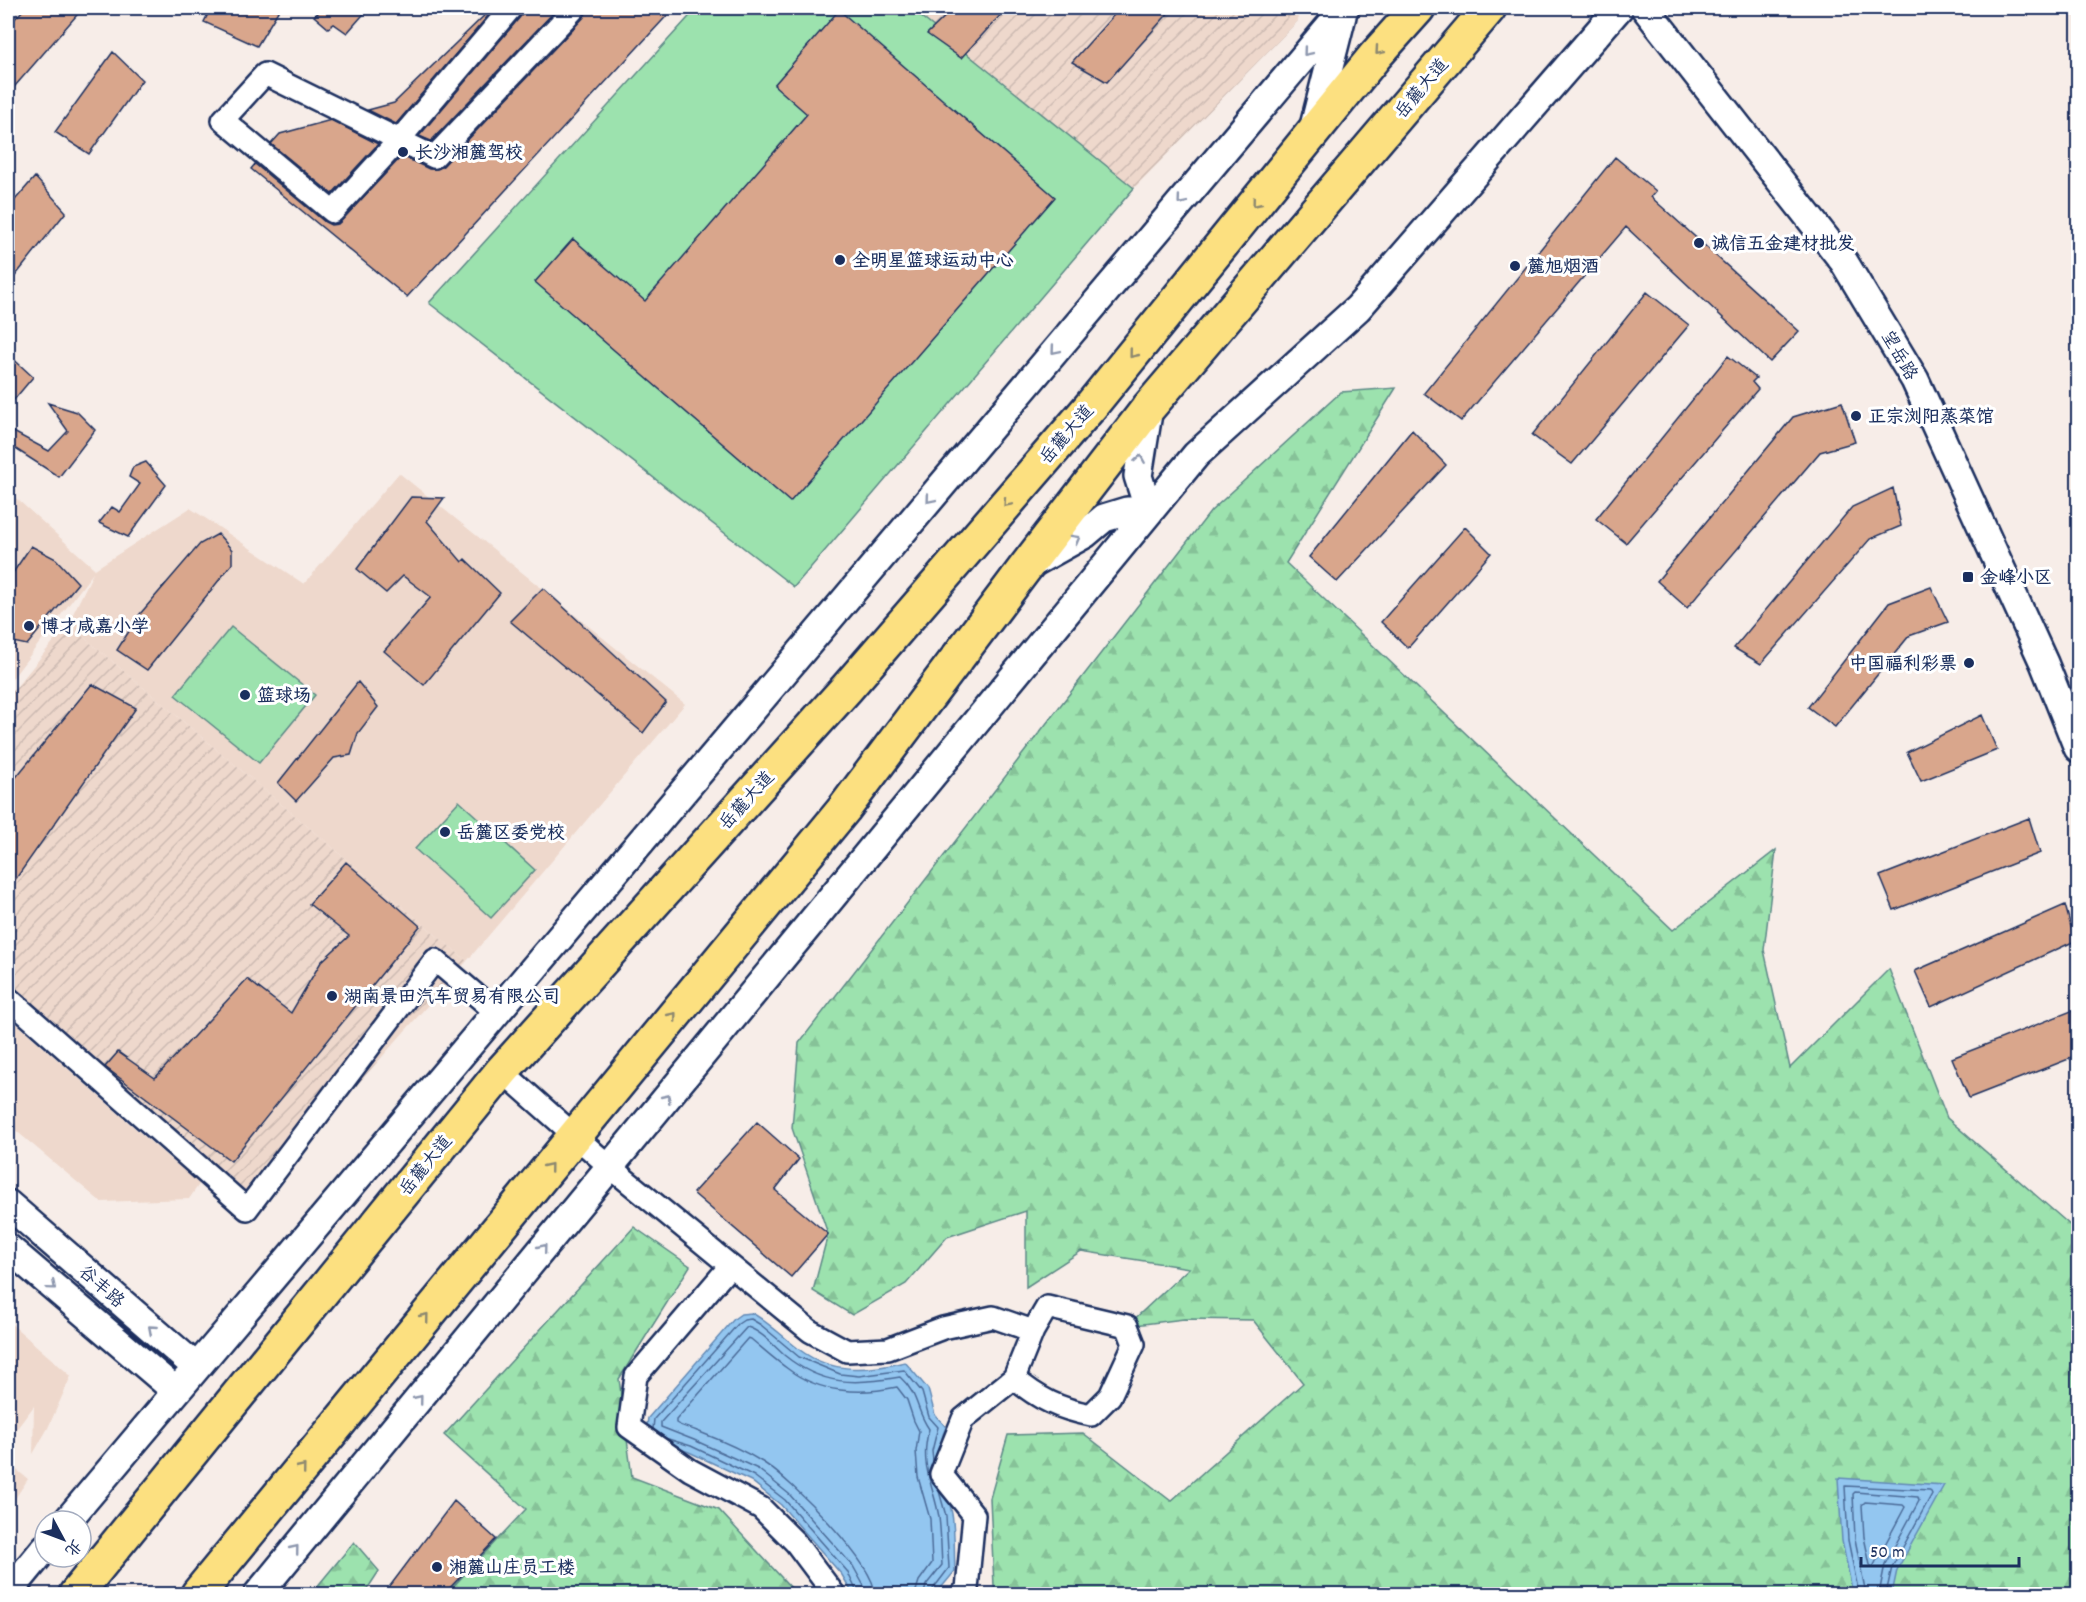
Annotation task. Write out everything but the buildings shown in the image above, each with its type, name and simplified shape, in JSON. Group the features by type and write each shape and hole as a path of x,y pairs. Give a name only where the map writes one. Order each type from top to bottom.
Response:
{"highway":[{"name":"岳麓大道","path":"76,1594 502,1071 910,616 1090,407 1312,134 1418,8"},
{"name":"岳麓大道","path":"198,1594 844,808 1024,568 1149,407 1489,8"}],"street":[{"path":"511,8 399,140 333,213 223,120 265,74 399,140 434,157 575,8"},
{"path":"1312,134 1344,8"},
{"path":"77,1509 1344,8"},
{"path":"258,1594 1196,455 1358,308 1619,8"},
{"name":"望岳路","path":"1645,8 1844,262 1915,380 2044,663 2079,748"},
{"path":"1149,407 1138,476 1149,511"},
{"path":"1024,568 1085,534 1104,518 1127,511 1149,511"},
{"path":"8,998 248,1209 435,960 496,1012"},
{"path":"502,1071 610,1167 810,1331 847,1350 888,1349 943,1328 993,1317 1033,1331"},
{"name":"谷丰路","path":"8,1204 196,1367"},
{"name":"谷丰路","path":"8,1248 176,1391"},
{"path":"730,1266 636,1376 628,1427 690,1470 761,1508 795,1542 834,1594"},
{"path":"962,1594 967,1589 974,1515 941,1474 963,1419 1014,1378 1033,1331 1047,1307 1127,1326 1134,1344 1110,1396 1091,1415 1067,1411 1033,1394 1014,1378"},
{"path":"8,1593 33,1563"}],"shaded area":[{"path":"910,8 1297,8 1298,21 1134,188"},
{"name":"岳麓区委党校","path":"399,473 685,704 467,961 68,624 93,573 8,684 8,491 95,569 190,508 304,584"},
{"path":"68,624 467,961 247,1209 8,998 8,697"},
{"path":"16,1023 200,1183 189,1199 101,1202 8,1124 8,1032"},
{"path":"8,1321 71,1376 48,1428 33,1454 34,1406 15,1431 8,1427"},
{"path":"8,1463 28,1479 8,1509"}],"green space":[{"path":"697,8 910,8 1134,188 794,587 429,303"},
{"path":"1396,388 1286,563 1673,930 1776,850 1764,950 1790,1068 1889,969 1947,1118 2078,1232 2078,1594 997,1594 994,1586 990,1498 1008,1435 1083,1433 1171,1501 1303,1383 1253,1320 1184,1319 1127,1326 1189,1268 1081,1251 1026,1287 1026,1211 947,1237 906,1284 852,1315 813,1291 828,1234 792,1128 799,1043 1211,511 1341,392"},
{"name":"篮球场","path":"231,627 315,695 259,763 175,695"},
{"path":"459,801 535,870 491,918 415,849"},
{"path":"634,1227 690,1266 619,1379 632,1477 719,1510 795,1594 446,1594 526,1509 444,1435"},
{"path":"354,1542 379,1571 364,1594 311,1594"}],"water":[{"path":"752,1313 812,1358 838,1367 851,1368 878,1367 905,1362 928,1389 935,1415 946,1427 940,1450 940,1461 952,1514 954,1535 955,1571 936,1594 853,1594 842,1575 781,1505 751,1481 689,1452 650,1439 646,1432 648,1418 734,1319 741,1314"},
{"path":"1838,1478 1944,1485 1897,1570 1892,1594 1853,1594 1842,1541"}],"place":[{"name":"长沙湘麓驾校","path":"403,152"},
{"name":"诚信五金建材批发","path":"1699,243"},
{"name":"全明星篮球运动中心","path":"840,260"},
{"name":"麓旭烟酒","path":"1515,266"},
{"name":"正宗浏阳蒸菜馆","path":"1856,416"},
{"name":"金峰小区","path":"1968,577"},
{"name":"博才咸嘉小学","path":"29,626"},
{"name":"中国福利彩票","path":"1969,663"},
{"name":"篮球场","path":"245,695"},
{"name":"岳麓区委党校","path":"445,832"},
{"name":"湖南景田汽车贸易有限公司","path":"332,996"},
{"name":"湘麓山庄员工楼","path":"437,1567"}]}
